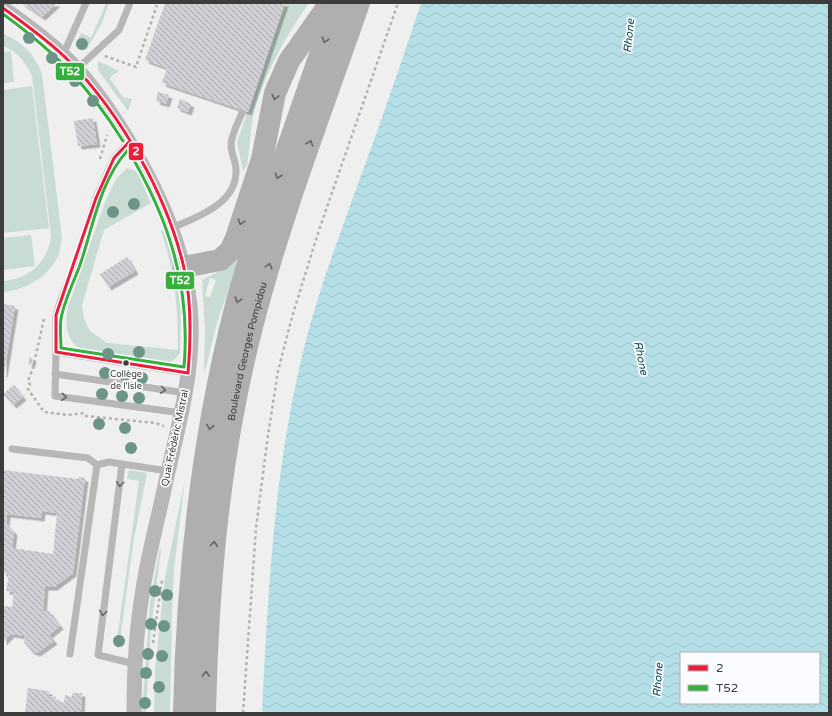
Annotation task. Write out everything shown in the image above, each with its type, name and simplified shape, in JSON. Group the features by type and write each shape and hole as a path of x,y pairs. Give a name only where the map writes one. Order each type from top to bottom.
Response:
{"main road":[{"path":"184,267 220,260 230,251 236,238 262,159 275,93 289,60 330,3"},
{"name":"Boulevard Georges Pompidou","path":"184,713 187,614 191,560 202,473 222,363 235,308 255,244 338,3"},
{"name":"Boulevard Georges Pompidou","path":"205,713 209,598 214,538 227,447 245,356 268,268 359,3"}],"street":[{"name":"Quai Frédéric Mistral","path":"3,8 28,26 63,56 77,69 96,92 129,142 172,228 184,267 191,321 186,393 143,587 135,664 134,713"}],"lane":[{"path":"63,56 86,3"},
{"path":"77,69 96,53 119,30 130,3"},
{"path":"172,228 211,209 228,195 234,184 236,170 231,144 242,113"},
{"path":"129,142 114,158 96,198 76,263 56,315 55,396 182,413"},
{"path":"56,352 188,373"},
{"path":"55,374 186,393"},
{"path":"12,449 88,458 97,465"},
{"path":"97,465 109,462 168,471"},
{"path":"122,464 98,655 135,664"},
{"path":"70,654 97,465"}],"path":[{"path":"243,713 256,528 278,371 292,317 318,234 398,3"},
{"path":"96,53 136,67 158,5"},
{"path":"84,413 86,416 156,423 164,426 163,432"},
{"path":"153,646 162,576"}],"green space":[{"path":"106,3 109,3 102,23 86,50 75,46 81,33 91,38"},
{"path":"285,3 309,3 284,42 258,98 254,113 247,165 243,171 237,142"},
{"path":"3,34 22,45 32,55 42,74 62,238 59,254 50,269 28,285 12,291 3,292 3,281 13,280 29,273 42,261 46,254 51,236 32,76 20,58 13,51 3,46"},
{"path":"11,51 14,82 3,83 3,52"},
{"path":"98,61 119,71 111,76 110,79 123,97 132,99 128,111 98,70"},
{"path":"32,86 49,228 3,233 3,90"},
{"path":"127,168 134,170 138,174 151,203 104,230 82,305 84,319 90,331 107,343 178,350 175,290 170,261 161,231 164,230 175,264 181,313 180,353 175,359 166,364 151,364 89,353 80,349 73,343 68,334 66,322 68,307 105,202 116,179"},
{"path":"253,218 217,323 204,375 205,329 202,280 217,272","holes":["210,278 216,280 210,297 205,296"]},
{"path":"31,235 35,266 3,270 3,238"},
{"path":"129,470 147,473 134,538 119,648 116,647 139,481 127,479"},
{"path":"185,480 174,569 170,713 154,713 155,669 165,577"},
{"path":"160,547 161,550 151,628 146,713 142,713 150,603"}],"water":[{"name":"Rhone","path":"421,3 829,3 829,713 262,713 274,531 285,441 293,396 303,352 321,288"}],"building":[{"path":"21,3 57,3 42,17"},
{"path":"165,3 285,3 248,112 162,83 167,68 145,60"},
{"path":"158,92 169,95 166,104 156,101"},
{"path":"180,99 191,104 188,112 177,108"},
{"path":"93,118 97,144 78,146 74,121"},
{"path":"127,257 135,271 108,287 100,274"},
{"path":"3,304 15,306 4,374 3,374"},
{"path":"30,357 33,359 31,365 28,364"},
{"path":"14,385 23,397 13,405 3,394"},
{"path":"3,470 78,479 78,477 85,478 73,573 54,587 45,587 43,611 49,611 60,626 49,635 54,641 37,653 31,651 24,642 25,636 11,634 3,642 3,606 12,607 14,592 6,591 9,574 3,573","holes":["42,511 57,513 53,554 12,548 14,532 6,523 7,514 41,518"]},
{"path":"28,688 49,691 48,696 56,697 55,701 64,702 62,713 25,713"},
{"path":"72,693 82,693 81,713 63,713 65,695 72,697"}],"transit line":[{"name":"2","path":"3,8 37,33 69,61 88,82 107,105 124,131 154,184 176,240 187,281 190,307 190,347 188,373 56,352 56,315 96,198 114,158 129,142"},
{"name":"T52","path":"3,14 39,42 70,71 97,103 123,141"},
{"name":"T52","path":"128,150 155,202 166,228 174,254 184,309 184,367 61,348 60,326 62,314 80,265 98,204 118,162 128,150"}],"place":[{"name":"Collège de l'Isle","path":"126,363"}]}
